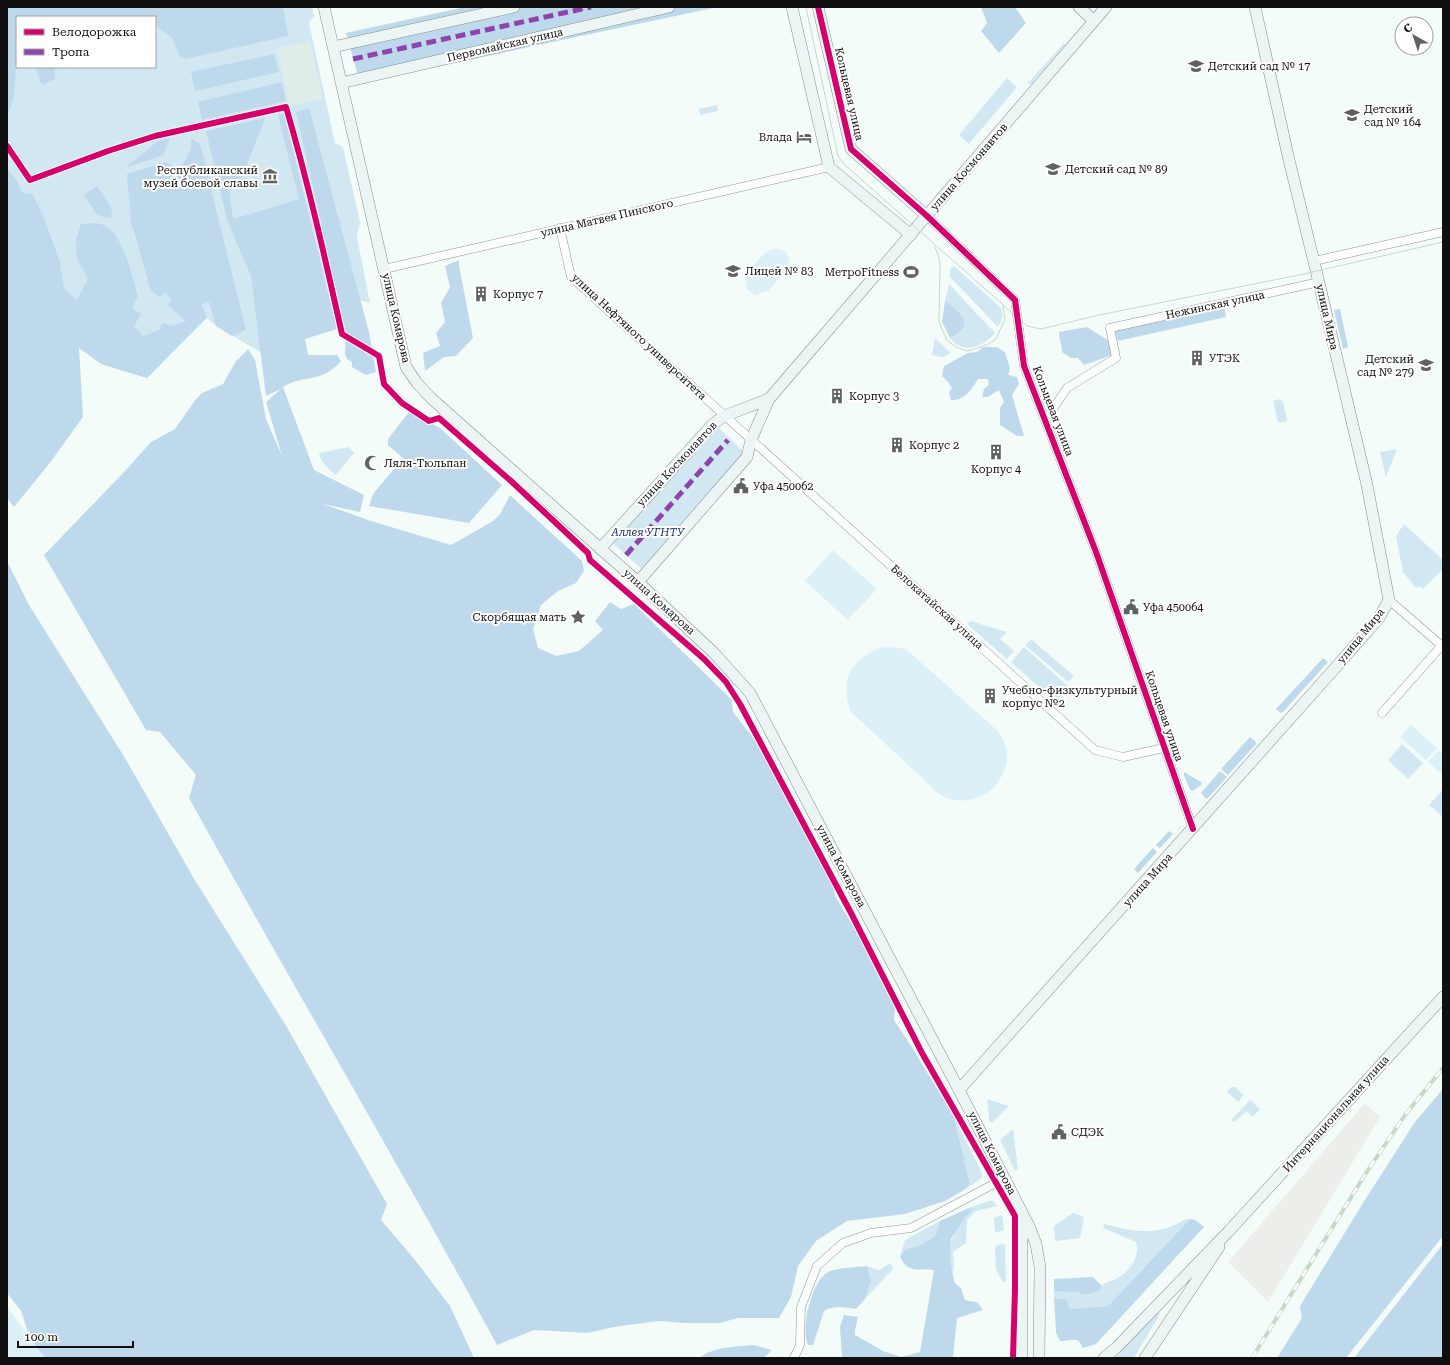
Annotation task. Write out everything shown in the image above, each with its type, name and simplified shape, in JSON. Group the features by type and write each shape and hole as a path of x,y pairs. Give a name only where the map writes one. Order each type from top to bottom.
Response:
{"main road":[{"name":"улица Комарова","path":"324,7 406,367 417,383 432,399 638,582 714,653 750,694 1029,1226 1036,1244 1040,1267 1039,1358"},
{"path":"333,47 514,7"},
{"name":"Первомайская улица","path":"341,83 669,7"},
{"path":"792,7 829,167 910,235"},
{"name":"Кольцевая улица","path":"818,7 851,149 927,216"},
{"path":"1079,7 1094,21"},
{"name":"улица Космонавтов","path":"638,582 747,456 751,440 769,399 1106,7"},
{"name":"улица Мира","path":"959,1090 1359,642 1379,618 1389,600 1367,485 1289,160 1255,7"},
{"name":"улица Космонавтов","path":"600,549 712,425 724,416 769,399"},
{"name":"Интернациональная улица","path":"1104,1358 1117,1347 1228,1232 1443,997"},
{"path":"1022,1212 1022,1358"},
{"name":"Интернациональная улица","path":"1145,1358 1214,1257 1228,1232"}],"street":[{"name":"улица Матвея Пинского","path":"384,269 829,167"},
{"name":"Кольцевая улица","path":"927,216 1015,300 1024,366 1046,419 1096,552 1193,829"},
{"name":"улица Нефтяного университета","path":"560,228 571,277 724,416"},
{"path":"1314,260 1443,232"},
{"name":"Нежинская улица","path":"1046,419 1067,388 1116,358 1110,328 1319,282"},
{"name":"Белокатайская улица","path":"724,416 1095,750 1123,758 1164,748"},
{"path":"1382,713 1442,645 1389,600"},
{"path":"794,1358 800,1344 801,1307 817,1266 844,1243 872,1233 911,1228 1005,1178"}],"shaded area":[{"path":"7,7 283,7 288,36 185,59 179,55 172,38 156,26 156,16 16,16 16,64 14,91 12,104 7,115"},
{"path":"465,7 718,7 360,83 346,33"},
{"path":"981,7 1015,7 1026,23 999,53 981,31 987,23"},
{"path":"310,41 323,99 289,106 277,48"},
{"path":"274,54 279,72 195,91 191,72"},
{"path":"35,68 58,68 55,69 55,79 42,85"},
{"path":"282,82 286,101 202,120 198,102"},
{"path":"309,108 369,332 376,372 366,375 352,367 352,362 347,359 345,354 346,333 296,112"},
{"path":"284,114 337,329 305,339 308,355 337,355 341,361 326,373 291,383 283,387 314,470 364,495 360,512 323,504 371,521 451,545 493,521 500,514 510,495 582,561 584,571 576,583 558,591 541,605 533,629 538,648 556,656 579,651 603,630 595,621 610,602 621,609 634,604 732,700 733,712 761,748 834,885 835,896 871,956 895,1008 894,1020 954,1117 970,1184 964,1190 945,1201 905,1214 847,1221 816,1241 798,1266 791,1297 779,1318 738,1318 720,1323 658,1321 614,1327 587,1333 534,1330 497,1345 189,798 196,775 160,732 146,730 44,555 151,442 175,429 196,399 202,393 223,384 236,361 248,349 255,360 266,419 282,456 266,402 281,389 266,396 251,276 227,220 206,131 265,118 242,178 228,181 233,219 299,199 278,115"},
{"path":"170,138 163,155 125,168 158,141"},
{"path":"191,138 200,144 246,330 232,336 216,326 209,302 201,305 207,317 147,378 101,364 79,348 83,417 49,464 14,507 7,498 7,169 17,180 22,192 27,194 32,193 43,215 60,262 64,288 77,300 88,279 77,259 76,240 81,224 101,224 110,229 116,236 126,256 138,296 132,309 141,314 134,326 143,336 159,330 163,323 173,326 186,321 168,305 172,300 166,292 160,297 151,291 131,221 127,174 166,162 180,170 191,149"},
{"path":"97,186 112,209 111,218 97,215 84,195"},
{"path":"773,249 785,251 789,258 789,266 768,291 755,295 747,289 745,278 761,257"},
{"path":"459,260 473,338 456,356 444,357 425,371 423,353 440,346 436,333 445,322 441,303 450,287 445,266"},
{"path":"945,301 962,316 964,320 963,328 950,338 942,322"},
{"path":"1224,305 1226,317 1118,341 1115,330"},
{"path":"1340,309 1348,347 1343,349 1334,310"},
{"path":"1087,327 1109,341 1112,355 1084,365 1078,358 1071,358 1062,352 1059,332"},
{"path":"983,347 997,347 1005,352 1010,368 1008,375 1017,377 1019,384 1012,395 1024,436 1017,436 1000,425 1000,408 1004,402 999,390 988,397 982,397 984,389 989,385 988,379 978,379 967,394 960,399 951,400 949,392 952,388 942,376 944,366 968,353 977,352"},
{"path":"409,412 440,428 502,485 469,523 369,506 373,494 403,458 388,445 388,439"},
{"path":"833,550 877,589 848,620 805,581"},
{"path":"7,561 29,605 125,758 193,877 285,1024 387,1204 381,1220 415,1260 450,1306 474,1358 35,1358 34,1350 21,1311 7,1293"},
{"path":"884,647 901,648 907,650 998,731 1006,748 1007,759 1001,777 991,790 977,798 969,800 952,800 944,797 932,788 851,712 847,700 846,689 847,680 851,671 856,663 864,657 873,651"},
{"path":"1323,658 1328,662 1283,712 1281,713 1276,709"},
{"path":"1411,725 1437,748 1426,760 1400,737"},
{"path":"1250,737 1256,744 1228,775 1221,769"},
{"path":"1439,750 1443,754 1443,775 1428,762"},
{"path":"1220,771 1227,777 1207,799 1205,798 1201,793"},
{"path":"1184,772 1202,784 1193,791 1190,790"},
{"path":"1169,831 1173,834 1160,848 1156,845"},
{"path":"1153,848 1157,852 1138,873 1134,869"},
{"path":"1443,1089 1443,1236 1346,1358 1277,1358 1302,1318 1300,1306 1363,1203 1415,1122"},
{"path":"1365,1103 1380,1117 1268,1302 1228,1262"},
{"path":"969,1208 972,1209 971,1212 965,1217 951,1239 951,1268 955,1283 961,1288 965,1300 977,1302 983,1310 957,1318 953,1358 842,1358 840,1327 844,1315 858,1317 855,1335 883,1351 901,1357 920,1352 934,1270 909,1268 900,1256 906,1249 921,1245 936,1235 940,1221"},
{"path":"1190,1219 1195,1220 1204,1227 1096,1344 1083,1348 1079,1341 1060,1341 1056,1333 1054,1298 1066,1299 1070,1309 1108,1306"},
{"path":"1443,1244 1443,1358 1354,1358"},
{"path":"867,1266 871,1281 865,1299 856,1309 835,1307 824,1311 813,1345 808,1345 806,1338 807,1316 813,1293 818,1283 830,1271"},
{"path":"1093,1277 1102,1286 1099,1291 1091,1294 1054,1291 1054,1279"},
{"path":"7,1307 45,1358 7,1358"},
{"path":"754,1345 772,1350 764,1358 700,1358 711,1351 718,1349"}],"green space":[{"path":"7,7 312,7 314,16 309,23 335,143 343,147 360,222 357,237 370,303 345,296 331,290 318,314 262,353 216,326 207,318 147,378 101,364 77,300 64,288 60,262 27,194 22,192 17,180 7,169"},
{"path":"1064,43 1065,45 1031,84 1027,84"},
{"path":"1007,78 1017,87 969,144 959,135"},
{"path":"717,105 718,111 700,115 699,109"},
{"path":"954,266 1001,308 1003,317 998,327 950,277 950,269"},
{"path":"949,284 995,333 985,342 967,348 955,343 950,338 962,328 962,317 945,301"},
{"path":"935,338 951,353 943,357 932,355"},
{"path":"1280,399 1283,402 1287,421 1278,423 1273,401"},
{"name":"Аллея УГНТУ","path":"714,423 743,451 747,457 646,573 608,539"},
{"path":"349,447 354,453 336,475 325,466 321,460 319,453"},
{"path":"1397,449 1386,477 1380,452"},
{"path":"1404,524 1443,560 1443,569 1423,589 1420,586 1416,588 1403,572 1396,536"},
{"path":"970,621 1007,632 1000,639 1014,651 1007,659 967,624"},
{"path":"1031,639 1074,676 1068,682 1025,645"},
{"path":"1024,647 1069,687 1056,702 1011,662"},
{"path":"1402,744 1423,763 1408,779 1388,760"},
{"path":"1443,789 1443,817 1429,805"},
{"path":"1231,1087 1235,1087 1244,1095 1238,1102 1227,1092"},
{"path":"987,1099 1009,1106 992,1123 989,1120"},
{"path":"1250,1100 1260,1109 1253,1117 1246,1111 1235,1122 1231,1120"},
{"path":"954,1117 982,1173 982,1178 964,1190 970,1184"},
{"path":"1013,1129 1018,1169 1015,1171 1000,1140"},
{"path":"992,1200 997,1206 976,1211 967,1220 966,1243 953,1252 954,1268 952,1275 949,1251 955,1232 964,1218 971,1212 972,1209 969,1208"},
{"path":"1073,1213 1084,1217 1080,1238 1055,1241 1054,1226"},
{"path":"1002,1215 1004,1230 995,1233 994,1218"},
{"path":"1186,1219 1190,1219 1108,1306 1069,1309 1066,1299 1054,1298 1054,1291 1087,1294 1094,1293 1108,1281 1119,1277 1132,1264 1137,1254 1136,1242 1103,1228 1104,1224 1136,1231 1155,1231 1175,1225"},
{"path":"940,1221 936,1235 921,1245 906,1249 900,1256 905,1240"},
{"path":"1005,1244 1006,1282 1003,1282 996,1270 995,1248 997,1245"},
{"path":"891,1263 893,1269 865,1299 871,1281 867,1266 879,1270"},
{"path":"1158,1312 1160,1314 1134,1358 1112,1358"}],"tram line":[{"path":"806,7 838,156 844,164 1027,326 1041,329 1099,315 1304,274 1443,242"},
{"path":"934,246 938,254 940,264 939,322 947,340 956,347 967,351 988,344 996,339 1005,319 1003,305"}],"railway":[{"path":"1252,1358 1366,1173 1405,1115 1443,1068"}],"marked path":[{"path":"353,59 591,7"},
{"path":"626,555 728,440"}],"cycle path":[{"path":"818,7 851,149 927,216 1015,300 1024,366 1096,552 1193,829"},
{"path":"7,146 30,180 108,151 155,136 286,107 309,192 342,334 379,356 384,384 402,403 429,421 439,418 511,481 588,553 590,560 704,659 726,682 740,704 851,913 922,1053 1015,1216 1013,1358"}],"place":[{"name":"Детский сад № 17","path":"1196,66"},
{"name":"Детский сад № 164","path":"1352,115"},
{"name":"Влада","path":"804,137"},
{"name":"Детский сад № 89","path":"1053,169"},
{"name":"Республиканский музей боевой славы","path":"270,176"},
{"name":"Лицей № 83","path":"733,271"},
{"name":"МетроFitness","path":"911,272"},
{"name":"Корпус 7","path":"481,294"},
{"name":"УТЭК","path":"1197,358"},
{"name":"Детский сад № 279","path":"1426,365"},
{"name":"Корпус 3","path":"837,396"},
{"name":"Корпус 2","path":"897,445"},
{"name":"Корпус 4","path":"996,452"},
{"name":"Ляля-Тюльпан","path":"372,463"},
{"name":"Уфа 450062","path":"741,486"},
{"name":"Уфа 450064","path":"1131,607"},
{"name":"Скорбящая мать","path":"578,617"},
{"name":"Учебно-физкультурный корпус №2","path":"990,696"},
{"name":"СДЭК","path":"1059,1132"}]}
